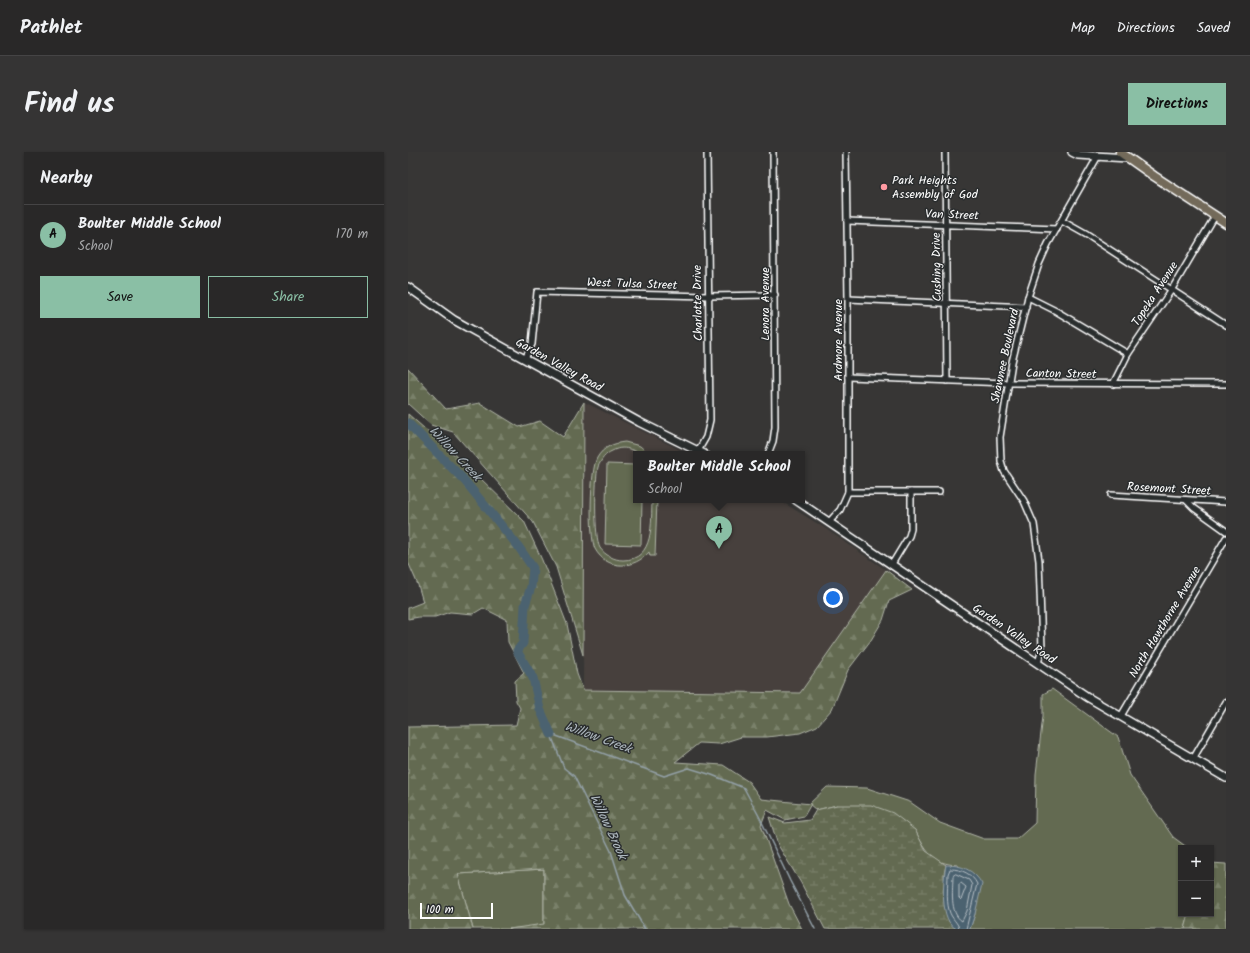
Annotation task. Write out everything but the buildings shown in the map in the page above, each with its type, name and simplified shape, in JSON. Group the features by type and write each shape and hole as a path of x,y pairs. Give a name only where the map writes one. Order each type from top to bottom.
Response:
{"main road":[{"path":"1120,152 1226,223"}],"street":[{"name":"Charlotte Drive","path":"701,451 710,420 707,152"},
{"name":"Lenora Avenue","path":"769,451 773,441 775,427 773,152"},
{"name":"Ardmore Avenue","path":"829,522 840,510 848,492 846,152"},
{"name":"Cushing Drive","path":"945,152 947,303 946,381"},
{"path":"1072,152 1078,155 1128,158"},
{"name":"Shawnee Boulevard","path":"1038,663 1042,649 1039,561 1034,524 1024,501 1004,471 1000,449 1007,383 1028,298 1039,264 1057,228 1098,156"},
{"name":"Topeka Avenue","path":"1113,384 1128,354 1172,289 1215,216"},
{"name":"Van Street","path":"847,221 1057,228"},
{"path":"1062,221 1172,289 1226,325"},
{"name":"Garden Valley Road","path":"408,287 454,320 640,422 699,451"},
{"name":"West Tulsa Street","path":"525,359 532,344 537,292 708,296 775,295"},
{"path":"848,298 1026,306"},
{"path":"1028,298 1056,311 1128,354"},
{"name":"Canton Street","path":"848,377 1007,383 1226,384"},
{"path":"848,492 939,492"},
{"path":"892,564 909,536 911,529 911,492"},
{"name":"Rosemont Street","path":"1111,495 1226,502"},
{"path":"1186,500 1194,508 1226,531"},
{"name":"Garden Valley Road","path":"800,503 1038,663 1121,716 1226,778"},
{"name":"North Hawthorne Avenue","path":"1121,716 1226,538"},
{"path":"1193,759 1226,702"}],"shaded area":[{"path":"584,402 682,451 633,451 633,503 784,503 823,527 886,570 801,693 583,690"}],"green space":[{"path":"408,368 446,409 480,403 519,427 540,421 563,437 584,402 583,655 556,567 533,522 453,432 431,425 408,404"},
{"path":"408,414 475,473 524,521 542,560 567,624 577,674 583,690 800,693 886,570 912,590 889,601 883,620 871,640 848,670 832,709 817,726 800,733 767,737 741,737 719,744 699,743 675,762 723,765 749,782 761,799 811,804 804,816 785,820 767,810 761,825 789,904 802,929 509,929 544,924 544,869 458,874 473,929 408,929 408,727 516,725 520,708 516,701 515,681 524,673 508,642 507,620 483,608 473,614 450,612 435,617 408,619 408,608 423,602 418,585 408,562"},
{"path":"625,442 640,446 646,451 636,451 627,448 617,449 607,454 599,464 596,483 596,521 598,542 602,551 610,557 620,560 633,558 641,554 646,547 651,529 652,503 657,503 655,556 650,556 649,552 636,562 621,565 607,561 600,556 595,549 591,518 593,475 597,458 602,451 617,443"},
{"path":"607,464 633,465 633,503 642,503 641,545 605,544"},
{"path":"1052,689 1118,737 1130,775 1173,837 1184,845 1178,845 1178,917 1188,917 1185,929 970,929 975,914 958,865 942,862 931,855 915,830 837,805 816,810 809,804 827,787 867,788 910,802 940,823 984,839 1017,839 1035,823 1036,774 1043,716 1043,694"},
{"path":"837,805 871,805 893,813 915,830 926,851 946,865 944,874 949,922 957,929 825,929 801,883 778,845 769,817 785,823 810,820 816,810"},
{"path":"1214,863 1226,864 1226,929 1185,929 1188,917 1214,917"},
{"path":"544,869 544,925 509,929 473,929 458,874"}],"water":[{"path":"946,865 967,869 979,879 982,884 970,929 957,929 951,925 947,918 943,890"}],"waterway":[{"name":"Willow Creek","path":"408,423 464,480 518,546 533,568 531,587 525,605 523,643 517,651 533,678 540,709 551,734"},
{"name":"Willow Creek","path":"551,734 664,776 689,768 712,775 744,788 815,929"},
{"name":"Willow Brook","path":"551,735 564,768 574,776 611,851 625,895 645,929"}],"place":[{"name":"Park Heights Assembly of God","path":"884,187"},
{"name":"Boulter Middle School","path":"719,549"}]}
